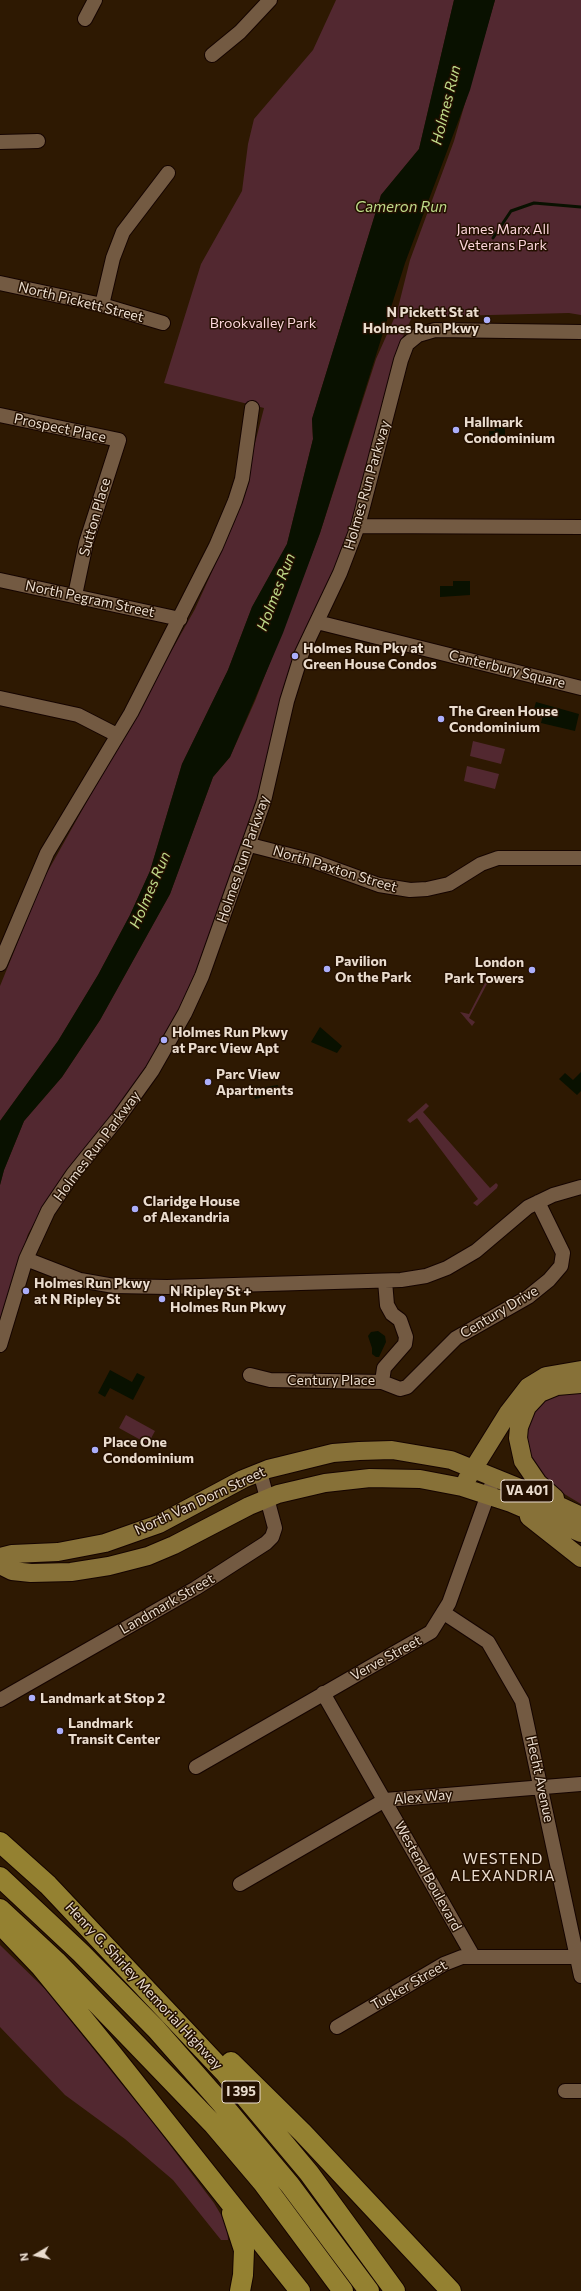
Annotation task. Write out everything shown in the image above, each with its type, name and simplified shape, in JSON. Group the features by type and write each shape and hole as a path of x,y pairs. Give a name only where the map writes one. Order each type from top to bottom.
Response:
{"highway":[{"name":"Henry G. Shirley Memorial Highway","path":"0,1842 69,1907 216,2063 270,2125 309,2173 395,2291"},
{"path":"0,1877 82,1953 156,2029 290,2185 369,2291"},
{"path":"69,1907 293,2123 392,2229 452,2289"},
{"name":"I 395","path":"0,1909 71,1976 213,2124 263,2183 343,2291"},
{"path":"0,1918 9,1935 45,1973 300,2291"},
{"path":"210,2177 227,2204 239,2231 244,2261 240,2291"}],"main road":[{"path":"462,1487 472,1468 528,1387 546,1376 581,1370"},
{"path":"581,1384 557,1386 540,1394 527,1407 519,1427 518,1438 523,1461 538,1483 552,1496 581,1515"},
{"name":"North Van Dorn Street","path":"0,1557 12,1554 65,1551 120,1538 159,1524 243,1479 260,1472 333,1453 392,1450 451,1460 581,1515"},
{"name":"North Van Dorn Street","path":"0,1565 12,1571 31,1573 71,1572 124,1563 174,1545 268,1498 325,1483 370,1478 420,1479 462,1487 511,1503 581,1533"},
{"path":"511,1503 581,1558"}],"street":[{"path":"85,19 95,0"},
{"path":"212,55 240,32 270,0"},
{"path":"0,142 38,141"},
{"path":"102,305 113,258 121,235 168,173"},
{"name":"North Pickett Street","path":"0,283 102,305 162,323"},
{"name":"Holmes Run Parkway","path":"0,1345 26,1258 40,1226 59,1194 138,1092 172,1037 202,976 250,845 264,801 287,701 302,654 340,573 358,526 400,360 411,339 418,335 435,330 581,332"},
{"path":"0,964 47,853 134,706 180,619 216,546 235,501 248,441 252,408"},
{"name":"Prospect Place","path":"0,415 119,440"},
{"name":"Sutton Place","path":"75,595 88,537 119,440"},
{"path":"358,526 581,527"},
{"name":"North Pegram Street","path":"0,580 75,595 180,619"},
{"name":"Canterbury Square","path":"317,622 581,688"},
{"path":"0,698 78,715 117,735"},
{"name":"North Paxton Street","path":"250,845 313,861 380,885 410,890 427,889 449,884 481,864 498,858 581,858"},
{"path":"26,1258 80,1280 114,1286 390,1281 432,1274 466,1258 515,1217 538,1202 581,1187"},
{"name":"Century Drive","path":"382,1382 400,1389 407,1388 456,1338 528,1298 555,1274 563,1261 563,1253 538,1202"},
{"name":"Century Place","path":"250,1375 270,1380 382,1382 384,1368 405,1344 404,1328 400,1320 392,1314 395,1305 390,1281"},
{"name":"Landmark Street","path":"0,1700 196,1588 266,1543 272,1537 275,1528 260,1472"},
{"name":"Verve Street","path":"196,1766 424,1637 435,1628 451,1598 495,1478"},
{"name":"Hecht Avenue","path":"444,1613 484,1639 498,1656 523,1704 579,1957 581,1976"},
{"name":"Westend Boulevard","path":"324,1693 473,1956"},
{"name":"Alex Way","path":"240,1884 385,1800 581,1784"},
{"name":"Tucker Street","path":"337,2027 444,1964 473,1956 579,1957"},
{"path":"565,2091 581,2091"}],"green space":[{"name":"Brookvalley Park","path":"336,0 454,0 419,149 381,195 312,419 313,439 287,544 252,607 228,670 182,764 150,871 130,915 98,975 58,1041 0,1121 0,986 44,878 195,609 235,521 264,408 164,383 201,264 242,191 248,144 254,119 313,50"},
{"name":"James Marx All Veterans Park","path":"495,0 581,0 581,315 569,313 412,317 401,341 352,523 334,573 298,644 288,673 259,798 196,971 173,1022 144,1075 53,1191 28,1234 0,1320 0,1185 4,1170 24,1121 62,1077 100,1020 170,894 213,777 230,757 255,701 320,533 376,359 397,312 410,260 454,141"},
{"path":"473,741 505,749 501,764 470,756"},
{"path":"467,766 499,774 495,789 464,781"},
{"path":"481,974 498,982 497,984 489,980 469,1018 475,1022 472,1026 460,1012 469,1014 487,979 480,976"},
{"path":"426,1103 429,1106 423,1112 490,1188 496,1183 498,1185 497,1188 477,1206 473,1203 478,1199 417,1118 410,1123 407,1120"},
{"path":"581,1393 581,1504 551,1486 526,1456 526,1418 547,1396"},
{"path":"126,1415 155,1431 148,1444 119,1428"},
{"path":"0,1945 45,1989 154,2124 214,2203 227,2225 228,2240 221,2240 173,2180 125,2139 65,2095 0,2027"}],"water":[{"name":"Cameron Run","path":"454,0 495,0 470,90 405,263 320,533 283,633 230,757 213,777 170,894 100,1020 62,1077 24,1121 4,1170 0,1185 0,1121 58,1041 98,975 130,915 150,871 182,764 228,670 252,607 287,544 313,439 312,419 381,195 419,149"},
{"path":"495,423 505,423 505,440 489,440 489,431 495,431"},
{"path":"453,581 470,581 470,595 440,597 440,586 453,586"},
{"path":"536,702 579,714 575,731 541,723 543,715 533,712"},
{"path":"320,1027 342,1046 337,1053 311,1042"},
{"path":"581,1072 581,1091 577,1095 559,1079 565,1073 573,1080"},
{"path":"278,1085 279,1093 255,1099 253,1089"},
{"path":"378,1331 385,1336 386,1342 379,1357 376,1357 372,1354 372,1348 368,1336 371,1332"},
{"path":"110,1370 132,1382 137,1373 145,1377 133,1400 110,1388 105,1397 98,1393"}],"waterway":[{"path":"493,238 511,211 534,203 581,207"}],"place":[{"name":"N Pickett St at Holmes Run Pkwy","path":"487,320"},
{"name":"Hallmark Condominium","path":"456,430"},
{"name":"Holmes Run Pky at Green House Condos","path":"295,656"},
{"name":"The Green House Condominium","path":"441,719"},
{"name":"Pavilion On the Park","path":"327,969"},
{"name":"London Park Towers","path":"532,970"},
{"name":"Holmes Run Pkwy at Parc View Apt","path":"164,1040"},
{"name":"Parc View Apartments","path":"208,1082"},
{"name":"Claridge House of Alexandria","path":"135,1209"},
{"name":"Holmes Run Pkwy at N Ripley St","path":"26,1291"},
{"name":"N Ripley St + Holmes Run Pkwy","path":"162,1299"},
{"name":"Place One Condominium","path":"95,1450"},
{"name":"Landmark at Stop 2","path":"32,1698"},
{"name":"Landmark Transit Center","path":"60,1731"}],"district":[{"name":"WESTEND ALEXANDRIA","path":"503,1868"}],"water label":[{"name":"Holmes Run","path":"446,105"},
{"name":"Holmes Run","path":"276,592"},
{"name":"Holmes Run","path":"150,890"}]}
